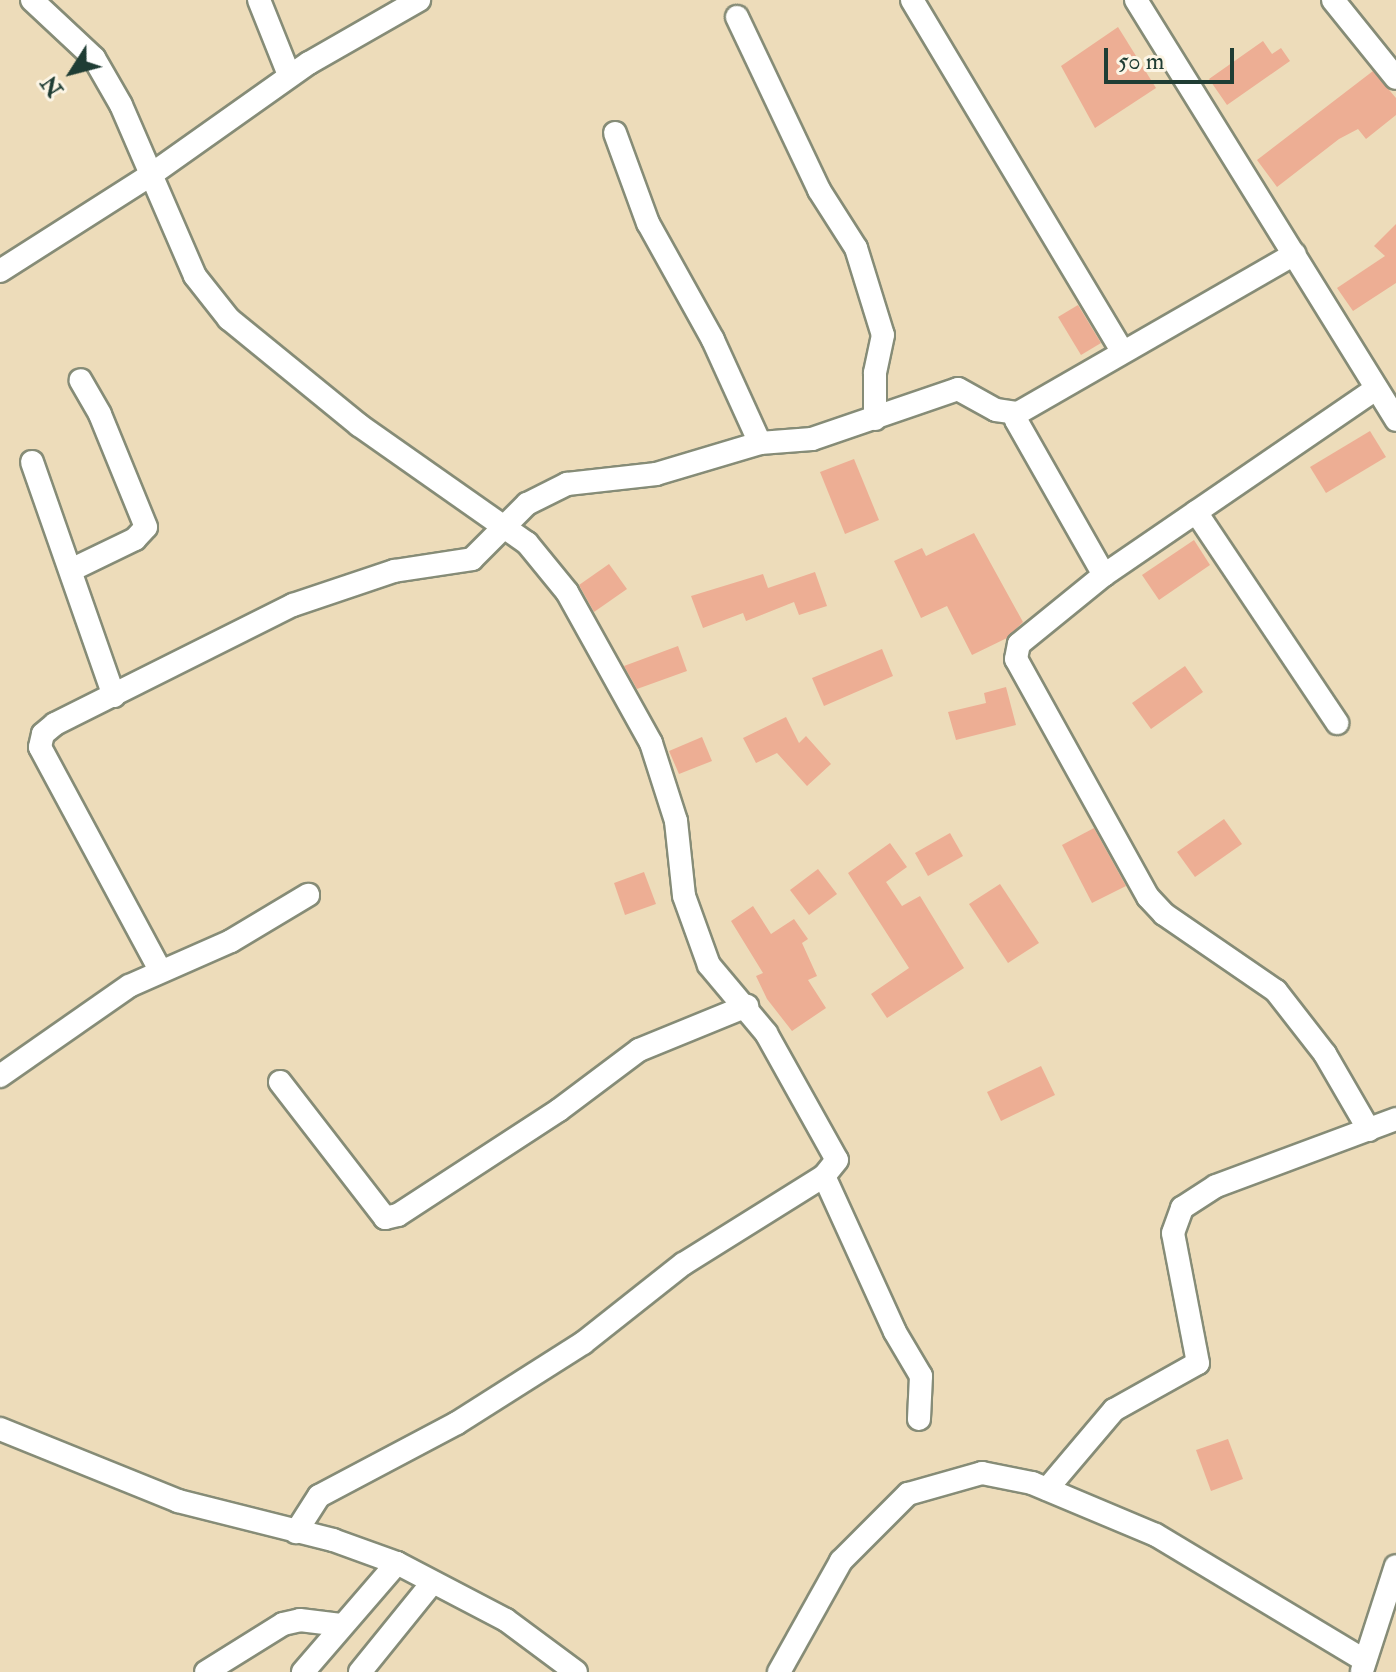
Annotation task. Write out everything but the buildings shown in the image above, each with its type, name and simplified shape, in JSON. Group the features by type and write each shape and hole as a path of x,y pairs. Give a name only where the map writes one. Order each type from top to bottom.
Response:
{"street":[{"path":"32,0 94,58 152,174 195,276 229,319 359,425 541,556 633,706 669,798 684,896 709,965 747,1006 837,1160 824,1176 683,1264 583,1343 457,1423 319,1496 296,1532"},
{"path":"259,0 289,75"},
{"path":"0,271 152,174 289,75 419,0"},
{"path":"912,0 1122,351"},
{"path":"1136,0 1396,420"},
{"path":"1333,0 1396,78"},
{"path":"737,17 819,190 856,248 883,335 875,373 875,419"},
{"path":"615,133 648,223 713,340 760,443"},
{"path":"160,970 40,747 43,734 55,724 293,605 394,571 472,559 506,529 527,504 567,484 656,474 760,443 812,439 958,389 996,410 1018,413 1294,254"},
{"path":"71,570 135,539 146,527 100,414 80,380"},
{"path":"1369,1130 1325,1054 1276,991 1164,914 1148,897 1037,704 1016,659 1019,644 1104,575 1376,389"},
{"path":"1018,413 1016,420 1104,575"},
{"path":"32,462 114,696"},
{"path":"1196,512 1337,723"},
{"path":"0,1076 160,970 231,941 308,895"},
{"path":"280,1082 385,1218 398,1215 559,1110 639,1050 747,1006"},
{"path":"1047,1489 1114,1410 1198,1363 1173,1233 1182,1208 1216,1186 1396,1119"},
{"path":"824,1176 895,1332 921,1376 919,1419"},
{"path":"0,1429 178,1501 397,1563 506,1620 576,1672"},
{"path":"779,1672 841,1561 908,1494 982,1473 1047,1489 1156,1535 1363,1666 1396,1566"},
{"path":"303,1672 339,1625 397,1563"},
{"path":"360,1672 432,1583"},
{"path":"206,1672 283,1624 300,1620 339,1625"}]}
